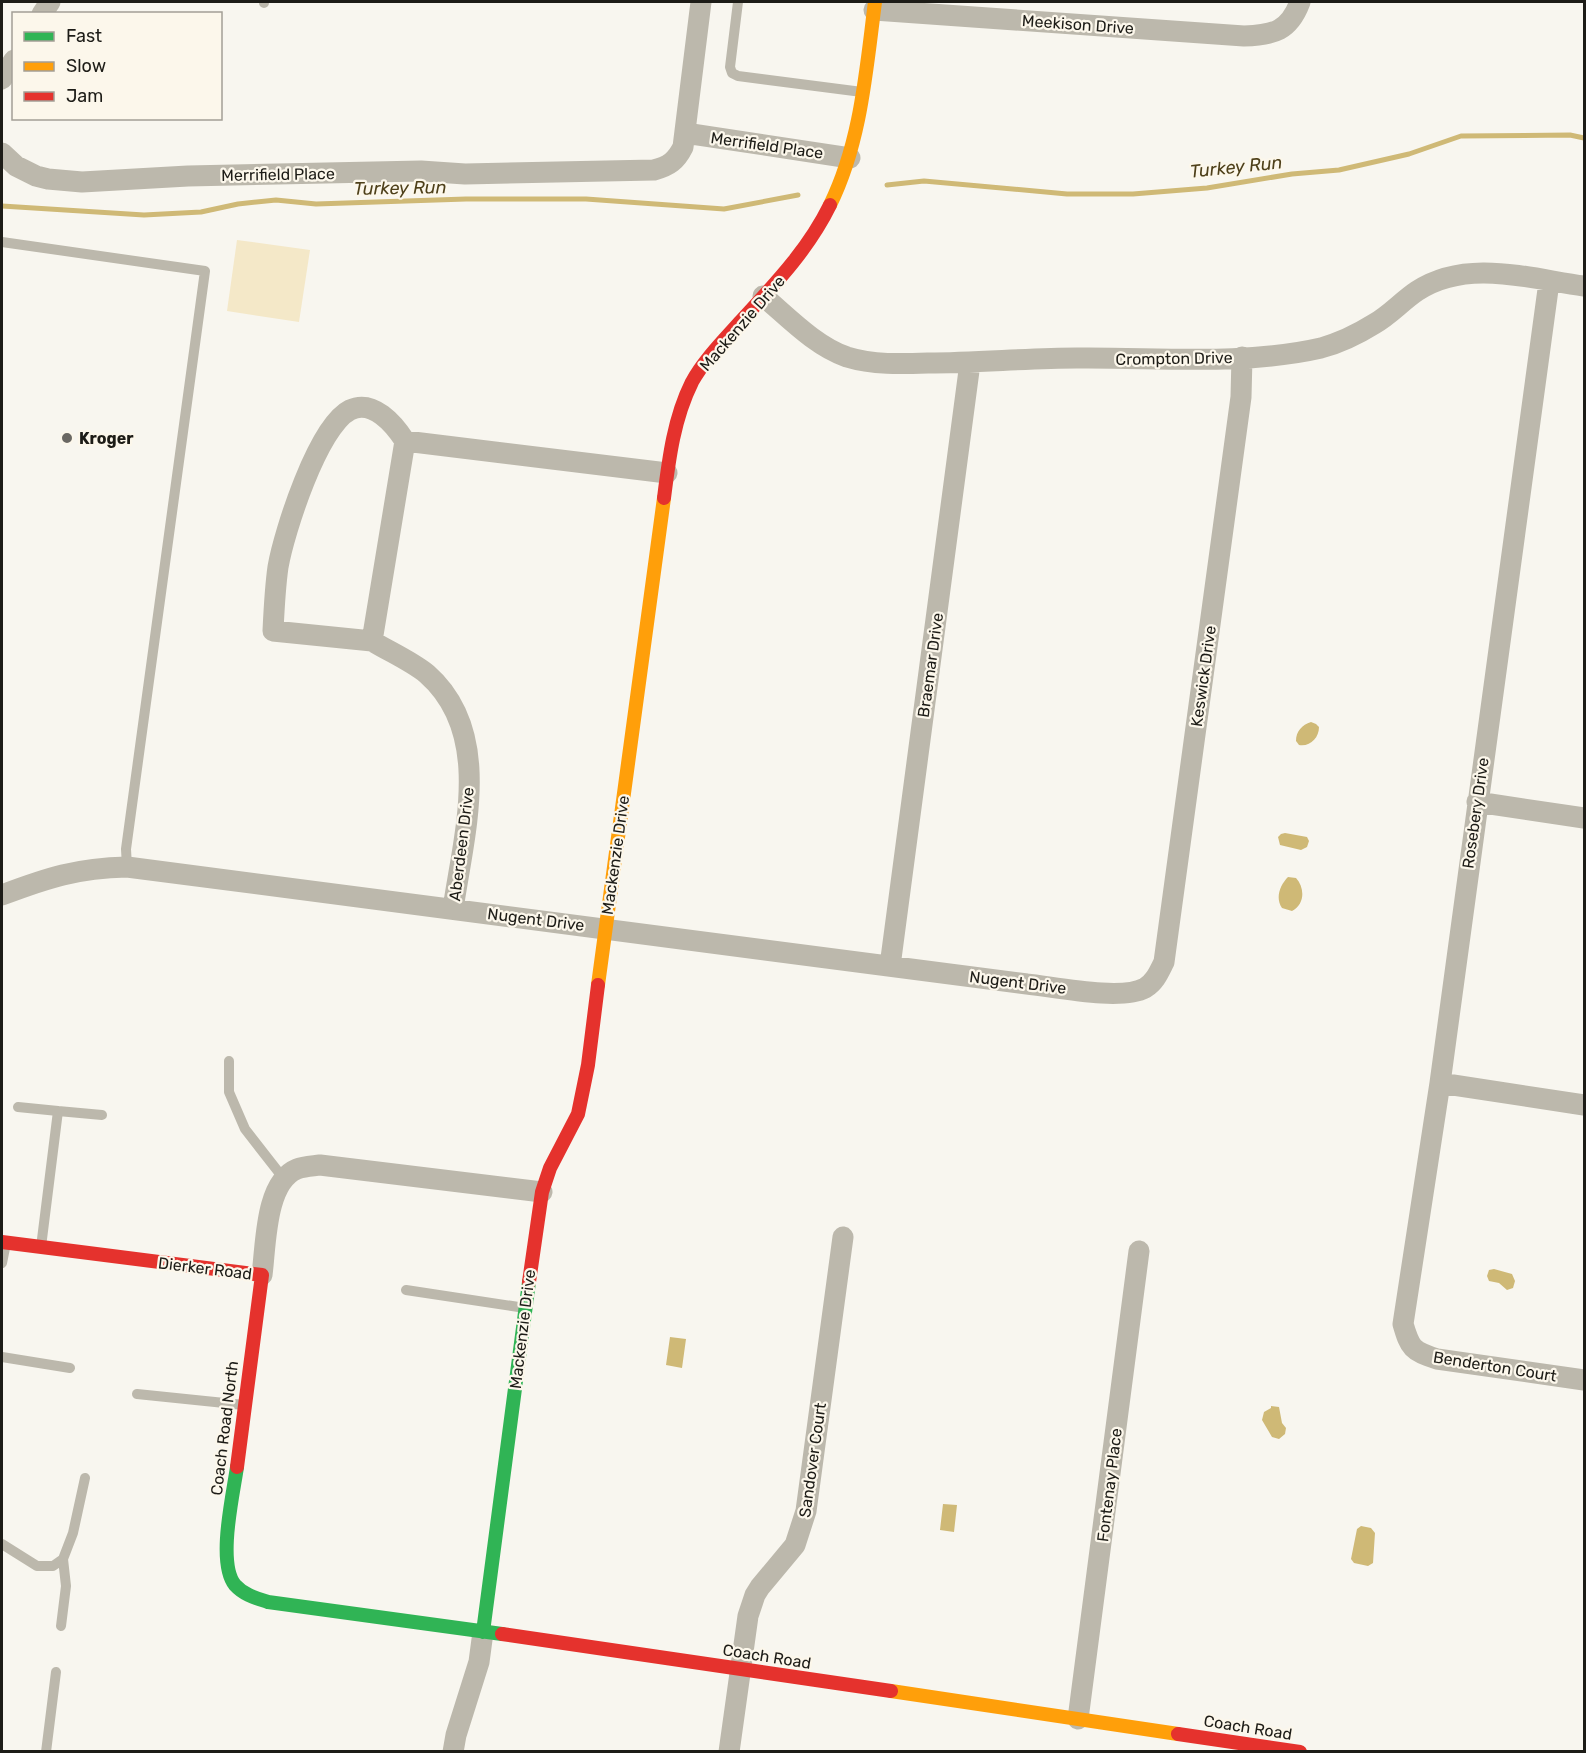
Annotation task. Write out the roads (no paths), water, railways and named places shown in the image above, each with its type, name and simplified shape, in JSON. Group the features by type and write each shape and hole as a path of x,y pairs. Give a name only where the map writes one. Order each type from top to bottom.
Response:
{"street":[{"name":"Merrifield Place","path":"2,153 16,166 36,176 82,182 421,171 465,174 654,170 668,166 678,157 683,147 701,2"},
{"name":"Meekison Drive","path":"874,6 1244,36 1263,35 1281,30 1294,17 1300,2"},
{"name":"Mackenzie Drive","path":"453,1752 456,1735 479,1662 542,1192 550,1168 578,1114 588,1065 676,420 692,382 703,366 791,265 824,219 850,158 863,92 874,6"},
{"path":"2,79 12,63"},
{"name":"Merrifield Place","path":"685,133 850,158"},
{"name":"Crompton Drive","path":"763,296 809,334 846,357 895,364 1077,358 1242,357 1289,353 1322,348 1348,338 1375,324 1416,291 1450,276 1481,272 1509,274 1584,286"},
{"name":"Rosebery Drive","path":"1409,1344 1403,1324 1405,1303 1440,1083 1549,282"},
{"name":"Keswick Drive","path":"1145,988 1157,977 1164,962 1241,397 1242,357"},
{"name":"Braemar Drive","path":"890,966 970,363"},
{"name":"Aberdeen Drive","path":"405,441 388,420 370,409 361,407 350,410 342,416 319,449 288,523 278,566 273,631 372,641 416,666 431,678 451,704 463,727 470,761 470,794 453,909"},
{"path":"372,641 405,441 667,473"},
{"path":"1477,802 1584,818"},
{"name":"Nugent Drive","path":"2,895 71,871 127,867 1106,993 1126,994 1145,988"},
{"path":"1440,1083 1584,1105"},
{"path":"284,1179 297,1169 320,1165 542,1192"},
{"name":"Dierker Road","path":"4,1242 262,1275 271,1207 278,1184 284,1179"},
{"name":"Sandover Court","path":"729,1752 748,1616 755,1595 795,1545 806,1511 843,1237"},
{"name":"Fontenay Place","path":"1078,1719 1139,1251"},
{"name":"Coach Road North","path":"233,1584 226,1567 226,1549 262,1275"},
{"name":"Benderton Court","path":"1409,1344 1421,1354 1437,1359 1584,1380"},
{"name":"Coach Road","path":"233,1584 249,1597 268,1602 741,1668 1300,1752"}],"lane":[{"path":"738,2 730,67 732,73 738,76 863,92"},
{"path":"2,243 206,271 126,849 127,867"},
{"path":"229,1061 229,1092 245,1129 284,1179"},
{"path":"18,1107 102,1115"},
{"path":"41,1247 58,1111"},
{"path":"2,1263 4,1242"},
{"path":"406,1290 525,1308"},
{"path":"2,1358 70,1368"},
{"path":"137,1394 244,1405"},
{"path":"62,1626 66,1586 63,1559 73,1533 85,1478"},
{"path":"2,1544 38,1566 52,1566 63,1559"},
{"path":"46,1752 56,1672"}],"waterway":[{"name":"Turkey Run","path":"887,185 924,181 1067,194 1133,194 1207,188 1292,174 1339,170 1409,154 1461,136 1570,135 1584,138"},
{"name":"Turkey Run","path":"2,206 144,215 201,212 238,204 276,200 316,204 466,199 586,199 724,209 798,195"}],"place":[{"name":"Kroger","path":"67,438"}]}
